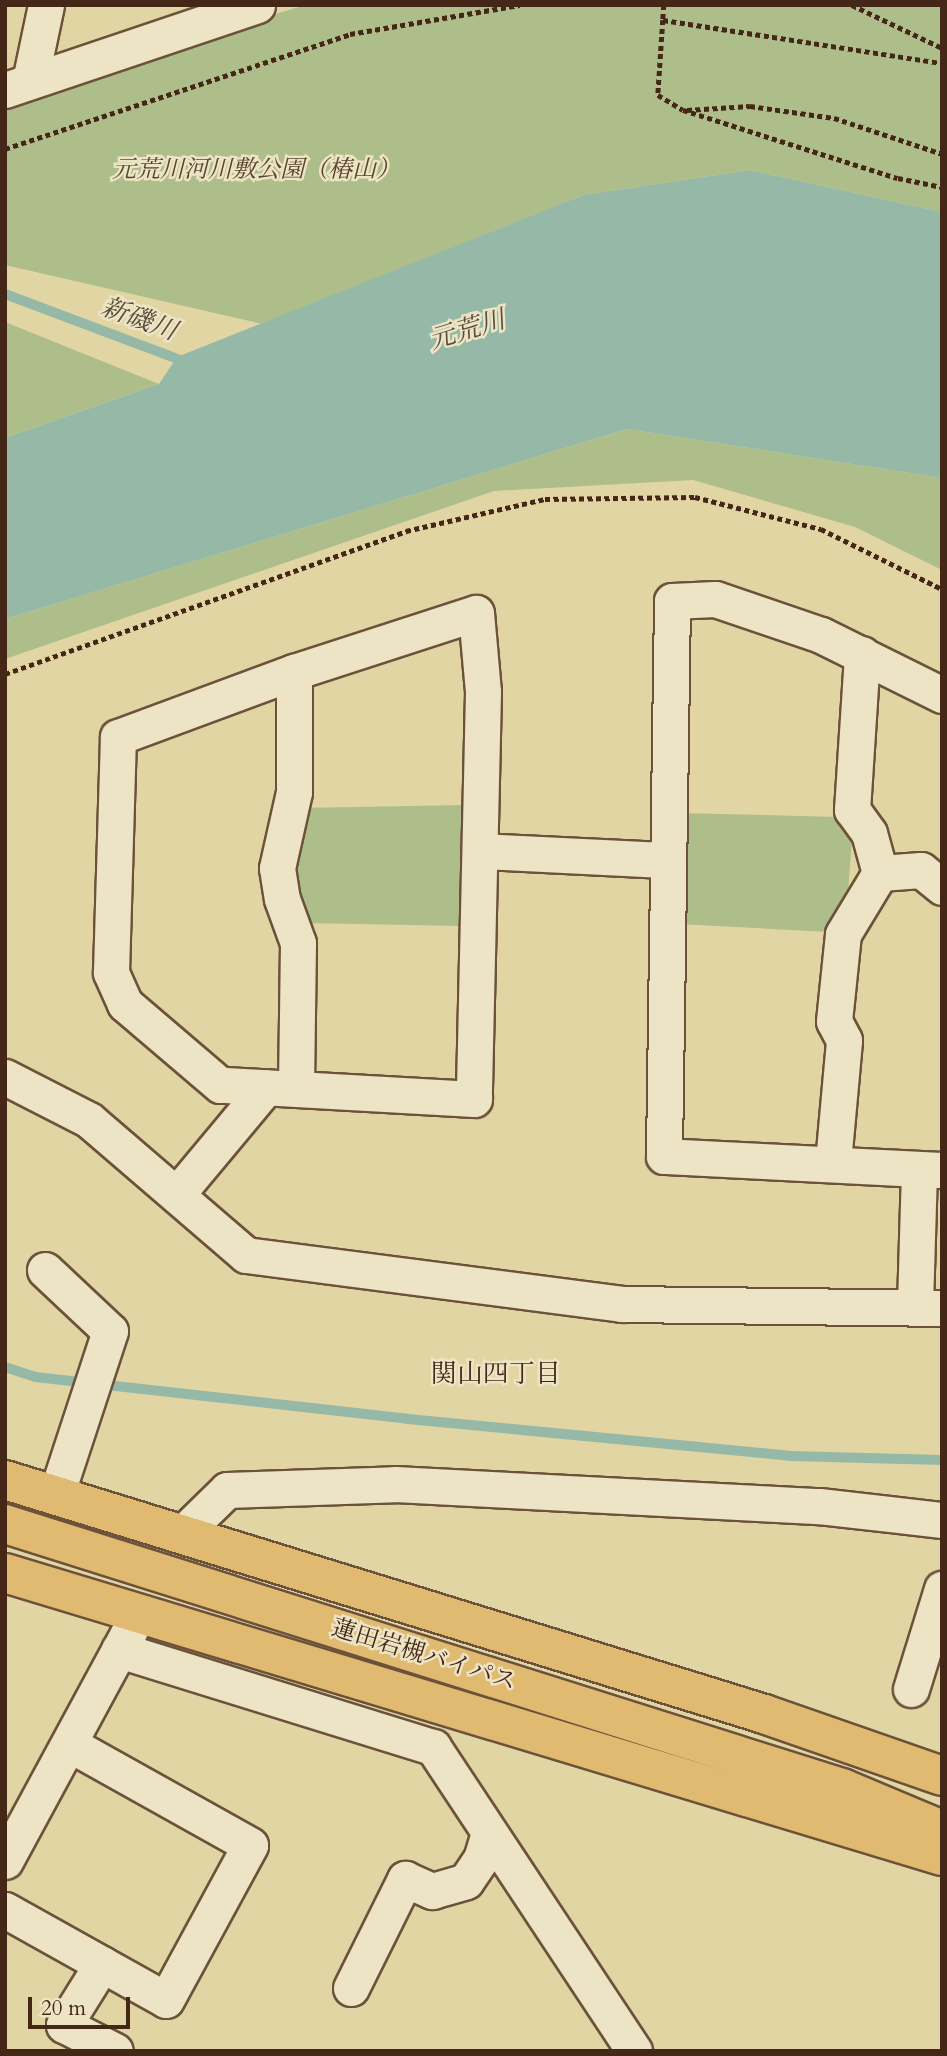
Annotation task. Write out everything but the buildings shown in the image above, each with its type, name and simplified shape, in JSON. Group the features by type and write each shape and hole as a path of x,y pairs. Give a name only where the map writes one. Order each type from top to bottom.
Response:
{"highway":[{"path":"5,1480 764,1714 942,1776"},
{"name":"蓮田岩槻バイパス","path":"5,1524 842,1788 942,1830"},
{"path":"5,1573 942,1856"},
{"name":"蓮田岩槻バイパス","path":"842,1788 942,1807"}],"street":[{"path":"18,85 46,5"},
{"path":"18,85 241,8"},
{"path":"5,1077 89,1120 246,1255 622,1304 929,1306 930,1170 833,1162 664,1156 673,601 715,599 821,635 942,695"},
{"path":"476,613 483,692 481,851 474,1099 220,1085 125,1004 111,972 118,737 294,671 476,613"},
{"path":"833,1162 844,1040 834,1021 843,933 880,873 869,832 852,810 862,654"},
{"path":"177,1194 281,1087 298,943 282,899 277,868 294,792 294,671"},
{"path":"481,851 667,860"},
{"path":"880,873 922,870 942,887"},
{"path":"45,1270 110,1331 56,1495"},
{"path":"182,1534 227,1490 396,1484 818,1506 942,1520"},
{"path":"911,1689 942,1589"},
{"path":"5,1861 71,1745 139,1613"},
{"path":"119,1650 433,1747 634,2051"},
{"path":"5,1910 166,2000 250,1845 71,1745"},
{"path":"351,1988 405,1878 432,1891 466,1881 481,1858 489,1832"},
{"path":"102,1964 64,2025 115,2051"}],"path":[{"path":"5,149 350,34 520,5"},
{"path":"664,5 658,95 683,110 898,178 942,187"},
{"path":"852,5 942,48"},
{"path":"663,20 942,63"},
{"path":"683,110 750,106 834,118 942,153"},
{"path":"5,674 406,531 545,499 695,497 821,529 942,589"}],"green space":[{"name":"元荒川河川敷公園（椿山）","path":"306,5 942,6 942,212 750,170 583,195 262,324 5,265 5,106 186,40"},
{"path":"5,322 159,384 5,438"},
{"path":"627,429 942,478 942,570 855,527 693,480 494,491 5,659 5,619"},
{"path":"466,805 460,926 306,923 295,899 297,808"},
{"path":"681,813 840,817 852,839 847,906 830,932 679,924"}],"water":[{"name":"元荒川","path":"750,170 942,212 942,478 627,429 5,619 5,438 159,384 177,357 583,195"}],"waterway":[{"name":"新磯川","path":"5,294 189,363"},
{"path":"5,1367 35,1377 408,1419 791,1456 942,1460"}],"district":[{"name":"関山四丁目","path":"496,1374"}]}
